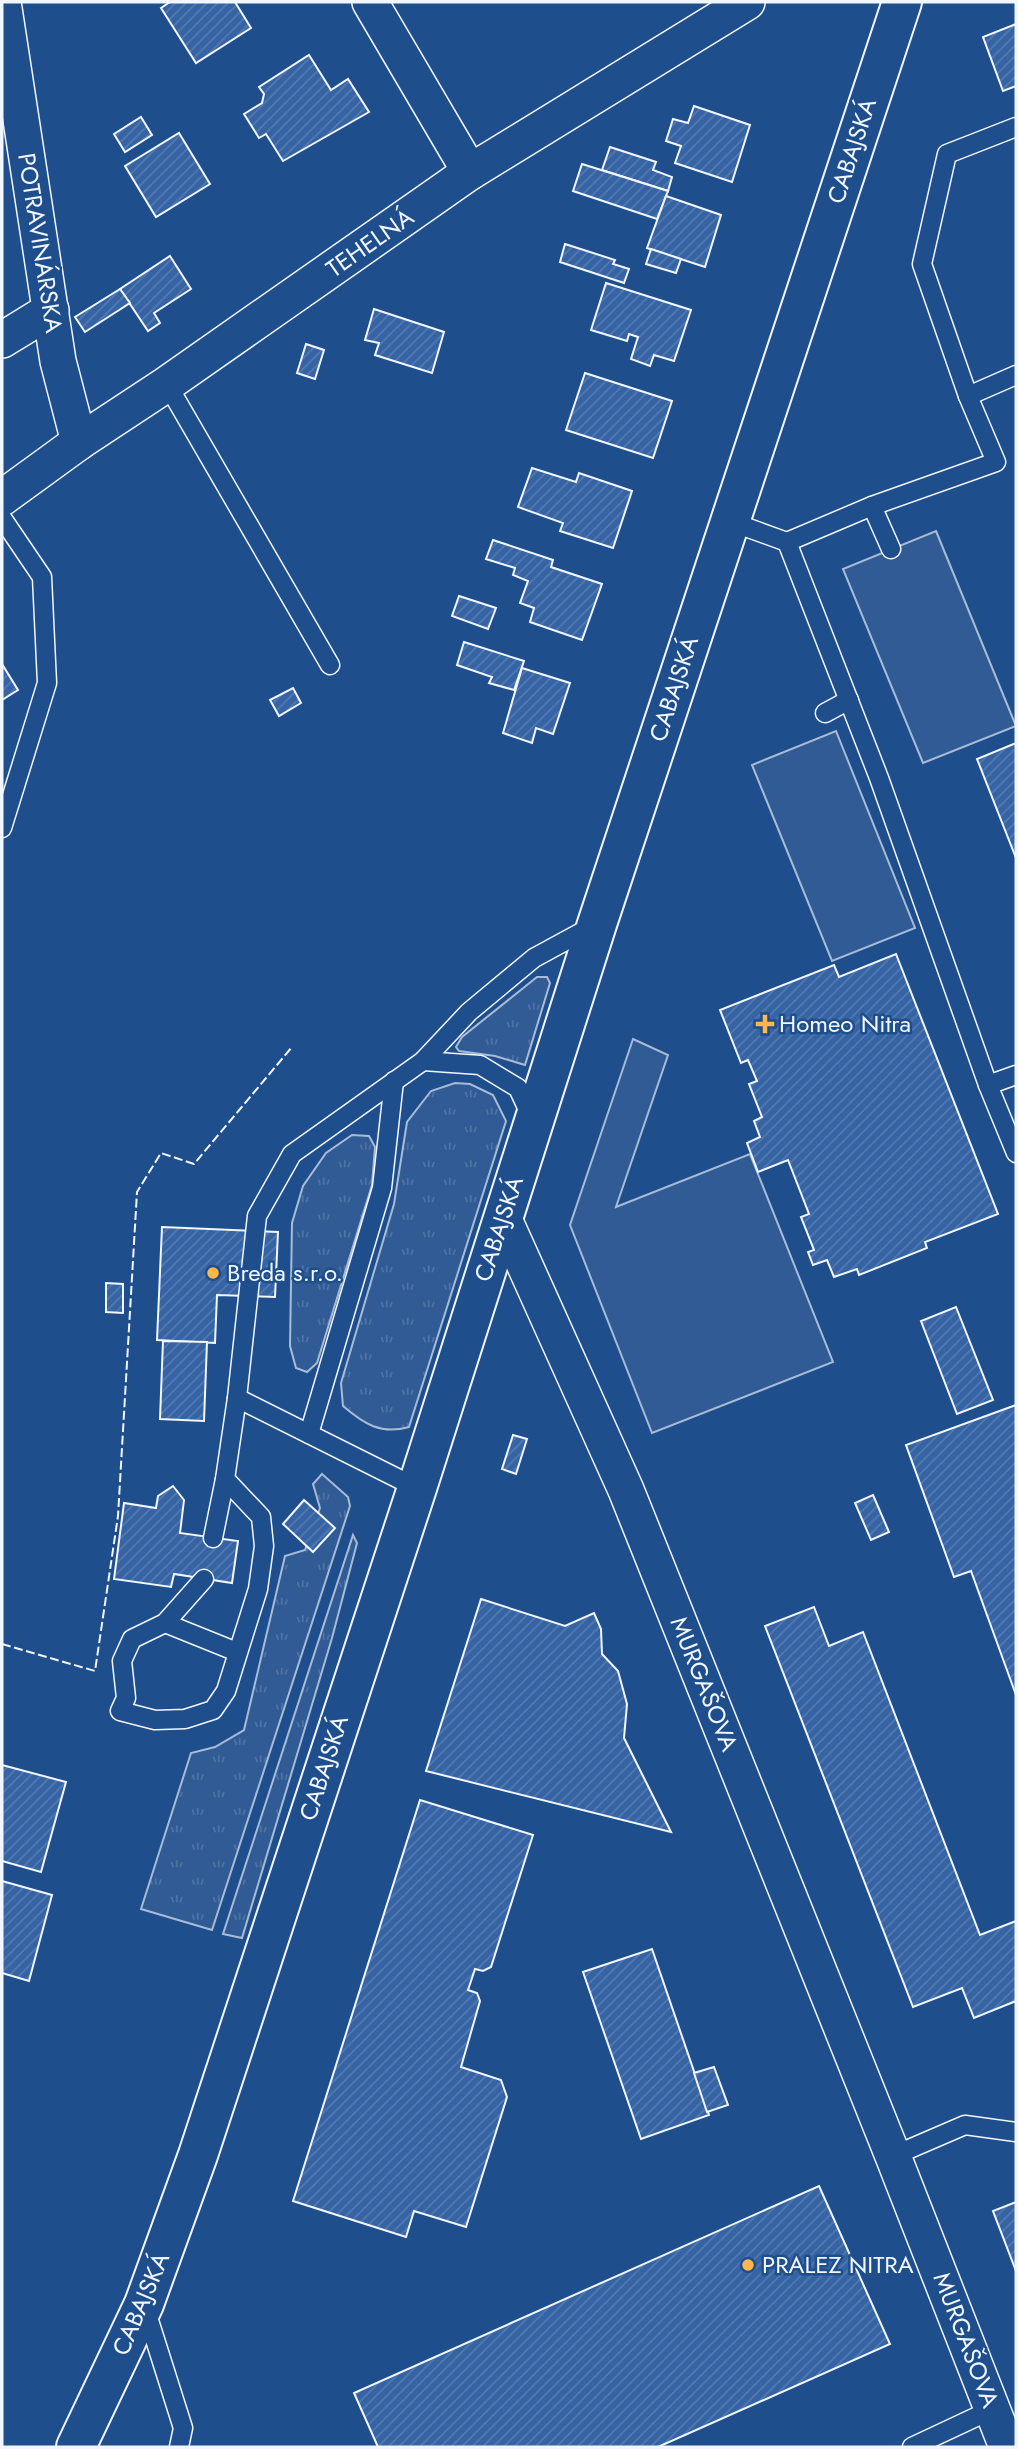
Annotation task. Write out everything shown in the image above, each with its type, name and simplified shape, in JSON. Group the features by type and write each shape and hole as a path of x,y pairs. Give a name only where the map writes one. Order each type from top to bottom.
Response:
{"main road":[{"name":"CABAJSKÁ","path":"76,2447 144,2304 219,2094 417,1488 597,924 902,2"}],"street":[{"name":"POTRAVINÁRSKA","path":"3,2 10,99 51,310 58,361 79,442"},
{"path":"370,2 470,172"},
{"name":"TEHELNÁ","path":"2,498 470,172 747,2"},
{"path":"2,340 51,310"},
{"name":"MURGAŠOVA","path":"503,1217 626,1490 1007,2447"}],"lane":[{"path":"729,521 787,542 872,506 996,462 968,396 922,264 947,155 1016,127"},
{"path":"968,396 1016,375"},
{"path":"167,384 330,665"},
{"path":"872,506 891,549"},
{"path":"2,518 42,578 47,683 2,828"},
{"path":"787,542 849,700 988,1085 1016,1153"},
{"path":"825,713 849,700"},
{"path":"213,1538 237,1398 257,1216 292,1154 423,1061 469,1012 534,958 597,924"},
{"path":"423,1061 480,1065 519,1088 534,1122"},
{"path":"988,1085 1016,1075"},
{"path":"309,1434 382,1188 394,1081"},
{"path":"237,1398 417,1488"},
{"path":"204,1579 165,1623 132,1639 122,1661 126,1698 120,1711 155,1720 185,1719 213,1710 226,1690 258,1589 264,1546 261,1517 225,1479"},
{"path":"165,1623 237,1652"},
{"path":"893,2156 965,2125 1016,2132"},
{"path":"144,2304 183,2428 179,2447"},
{"path":"912,2447 993,2409"}],"green space":[{"path":"537,977 547,977 550,983 525,1065 495,1056 459,1051 456,1047 462,1037"},
{"path":"455,1083 470,1084 493,1095 506,1121 409,1427 381,1429 366,1423 343,1406 341,1383 394,1204 407,1122 431,1091"},
{"path":"352,1135 369,1136 375,1147 372,1185 317,1363 307,1372 296,1368 290,1346 292,1223 303,1186 326,1153"},
{"path":"322,1474 348,1497 350,1506 212,1930 141,1909 191,1753 215,1747 244,1730 285,1556 305,1550 320,1508 313,1484"},
{"path":"353,1535 357,1543 332,1638 242,1938 223,1934"}],"shaded area":[{"path":"936,531 1016,726 923,763 843,569"},
{"path":"836,731 915,928 832,961 752,765"},
{"path":"633,1039 668,1055 616,1207 750,1154 833,1362 652,1433 570,1225"}],"building":[{"path":"170,2 235,2 251,28 196,63 161,8"},
{"path":"1016,24 1016,86 1003,91 983,37"},
{"path":"309,55 331,90 348,79 369,112 283,161 266,134 259,138 244,114 262,103 264,94 259,87"},
{"path":"694,106 750,125 732,182 675,163 681,146 666,141 673,119 688,123"},
{"path":"141,117 152,135 125,152 114,134"},
{"path":"179,133 210,184 156,217 125,166"},
{"path":"610,147 656,162 653,170 672,177 668,191 602,170"},
{"path":"582,164 668,191 657,219 573,191"},
{"path":"666,196 721,215 705,267 647,248"},
{"path":"565,244 615,260 613,264 629,269 624,283 560,262"},
{"path":"651,249 681,259 676,273 646,264"},
{"path":"170,256 191,289 154,313 160,323 148,331 120,289"},
{"path":"606,283 691,310 674,361 654,355 650,366 631,359 638,337 629,334 627,341 591,330"},
{"path":"120,289 130,303 85,332 75,317"},
{"path":"374,309 444,332 432,373 375,355 379,343 365,340"},
{"path":"306,344 324,350 315,379 297,373"},
{"path":"585,373 672,401 653,458 566,430"},
{"path":"532,468 576,482 579,473 632,491 613,548 560,531 563,523 518,507"},
{"path":"493,540 553,560 551,567 602,584 582,640 530,622 534,608 520,603 528,581 513,575 515,568 486,559"},
{"path":"459,596 496,608 488,629 452,616"},
{"path":"464,642 524,661 514,690 489,683 492,677 457,665"},
{"path":"2,664 18,690 2,700"},
{"path":"522,668 570,683 553,734 536,728 532,743 503,733"},
{"path":"293,688 301,703 279,716 270,700"},
{"path":"1016,743 1016,858 977,759"},
{"path":"896,954 998,1214 925,1242 927,1248 859,1275 857,1269 834,1277 827,1260 813,1265 808,1252 814,1250 801,1217 809,1214 788,1160 758,1172 747,1143 760,1137 754,1121 762,1117 749,1084 757,1081 748,1060 741,1063 720,1010 834,965 839,977"},
{"path":"162,1227 278,1232 275,1297 217,1295 215,1343 157,1340"},
{"path":"106,1283 123,1284 123,1313 106,1312"},
{"path":"956,1307 993,1400 957,1414 921,1321"},
{"path":"163,1341 207,1342 204,1421 160,1419"},
{"path":"1016,1405 1016,1695 971,1571 954,1577 906,1445"},
{"path":"513,1435 527,1439 516,1474 502,1469"},
{"path":"173,1486 184,1500 180,1533 238,1541 232,1583 174,1574 171,1587 114,1579 124,1503 156,1508 158,1496"},
{"path":"873,1495 889,1532 871,1540 855,1503"},
{"path":"304,1500 335,1528 313,1552 283,1524"},
{"path":"481,1599 565,1626 594,1613 601,1629 602,1654 618,1671 627,1704 624,1738 671,1832 426,1771"},
{"path":"814,1607 829,1646 863,1632 980,1935 1016,1921 1016,2001 974,2018 962,1988 913,2007 765,1626"},
{"path":"2,1765 66,1782 41,1872 2,1861"},
{"path":"420,1800 533,1835 491,1967 483,1971 475,1969 468,1990 477,1993 480,2001 461,2067 501,2080 507,2097 466,2227 414,2211 406,2237 293,2201"},
{"path":"2,1881 52,1895 29,1981 2,1973"},
{"path":"652,1949 709,2115 641,2139 583,1972"},
{"path":"714,2067 728,2105 707,2112 694,2073"},
{"name":"PRALEZ NITRA","path":"819,2186 890,2344 658,2447 378,2447 354,2393"},
{"path":"1016,2202 1016,2271 993,2211"}],"fence":[{"path":"2,1644 95,1671 118,1516 137,1192 161,1153 194,1164 292,1047"}],"place":[{"name":"Homeo Nitra","path":"765,1024"},
{"name":"Breda s.r.o.","path":"213,1273"},
{"name":"PRALEZ NITRA","path":"748,2265"}]}
